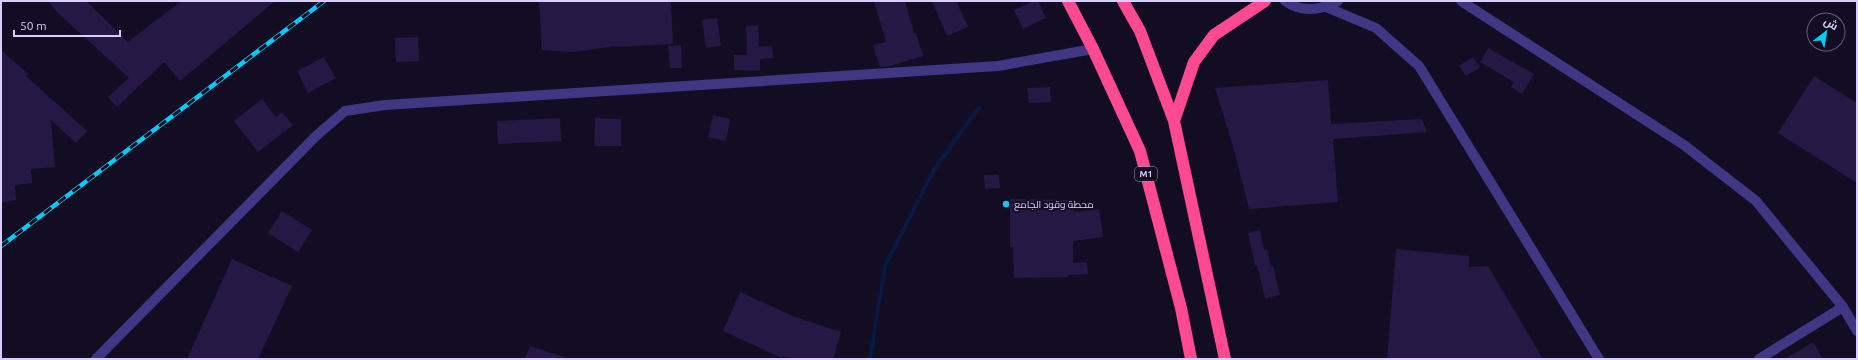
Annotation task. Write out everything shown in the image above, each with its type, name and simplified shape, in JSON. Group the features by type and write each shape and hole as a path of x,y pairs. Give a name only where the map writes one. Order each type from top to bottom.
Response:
{"highway":[{"name":"M1","path":"1068,1 1093,48 1140,151 1181,308 1191,359"},
{"path":"1123,1 1140,31 1174,121 1225,359"},
{"path":"1174,121 1194,62 1214,35 1265,1"}],"street":[{"path":"1285,1 1299,8 1313,10 1326,7 1338,1"},
{"path":"1461,1 1684,144 1756,201 1843,308 1857,331"},
{"path":"1326,7 1376,28 1419,66 1599,359"},
{"path":"96,359 316,136 345,111 386,105 998,66 1093,48"},
{"path":"1759,359 1843,308"}],"building":[{"path":"48,1 86,1 128,42 181,1 275,1 180,81 164,62 117,107 108,97 129,78 56,11"},
{"path":"539,1 671,1 673,44 615,46 575,52 542,50"},
{"path":"874,1 905,1 914,33 916,33 923,56 887,67 880,67 873,45 886,42"},
{"path":"932,1 956,1 968,27 947,36"},
{"path":"1034,1 1038,1 1046,18 1023,29 1014,10"},
{"path":"717,18 721,46 706,48 702,20"},
{"path":"758,25 759,47 772,46 773,58 760,59 760,71 734,70 734,55 747,55 746,26"},
{"path":"418,37 419,61 396,62 395,38"},
{"path":"681,45 682,68 670,68 668,46"},
{"path":"1488,48 1534,74 1522,94 1511,87 1514,82 1480,62"},
{"path":"1,50 28,74 26,76 87,131 76,143 51,120 55,167 31,169 32,183 15,185 16,200 1,203"},
{"path":"324,57 336,78 308,93 297,71"},
{"path":"1473,57 1480,67 1466,76 1459,66"},
{"path":"1814,76 1857,103 1857,183 1778,133"},
{"path":"1328,80 1331,124 1422,119 1427,132 1333,139 1338,202 1249,209 1233,146 1215,88"},
{"path":"1050,87 1051,102 1029,103 1027,88"},
{"path":"262,99 276,117 282,112 293,125 258,152 234,121"},
{"path":"713,115 730,119 726,141 708,137"},
{"path":"560,118 561,141 498,144 497,121"},
{"path":"595,118 621,119 621,146 594,146"},
{"path":"984,175 999,175 1000,188 985,189"},
{"path":"1010,199 1074,200 1074,212 1099,209 1103,237 1073,241 1073,263 1087,262 1088,274 1068,275 1068,277 1014,278 1013,247 1010,247"},
{"path":"282,211 312,230 298,252 268,233"},
{"path":"1260,230 1264,250 1267,249 1280,295 1265,298 1257,265 1255,265 1248,233"},
{"path":"1396,249 1469,256 1469,267 1488,266 1543,359 1387,359"},
{"path":"232,259 292,286 258,359 187,359"},
{"path":"740,292 795,317 841,332 833,359 794,359 783,356 782,358 723,331"},
{"path":"1813,342 1823,359 1785,359"},
{"path":"530,346 564,357 564,359 525,359"}],"waterway":[{"path":"870,359 885,266 934,170 979,107"}],"railway":[{"path":"1,246 324,1"}],"place":[{"name":"محطة وقود الجامع","path":"1006,204"}]}
